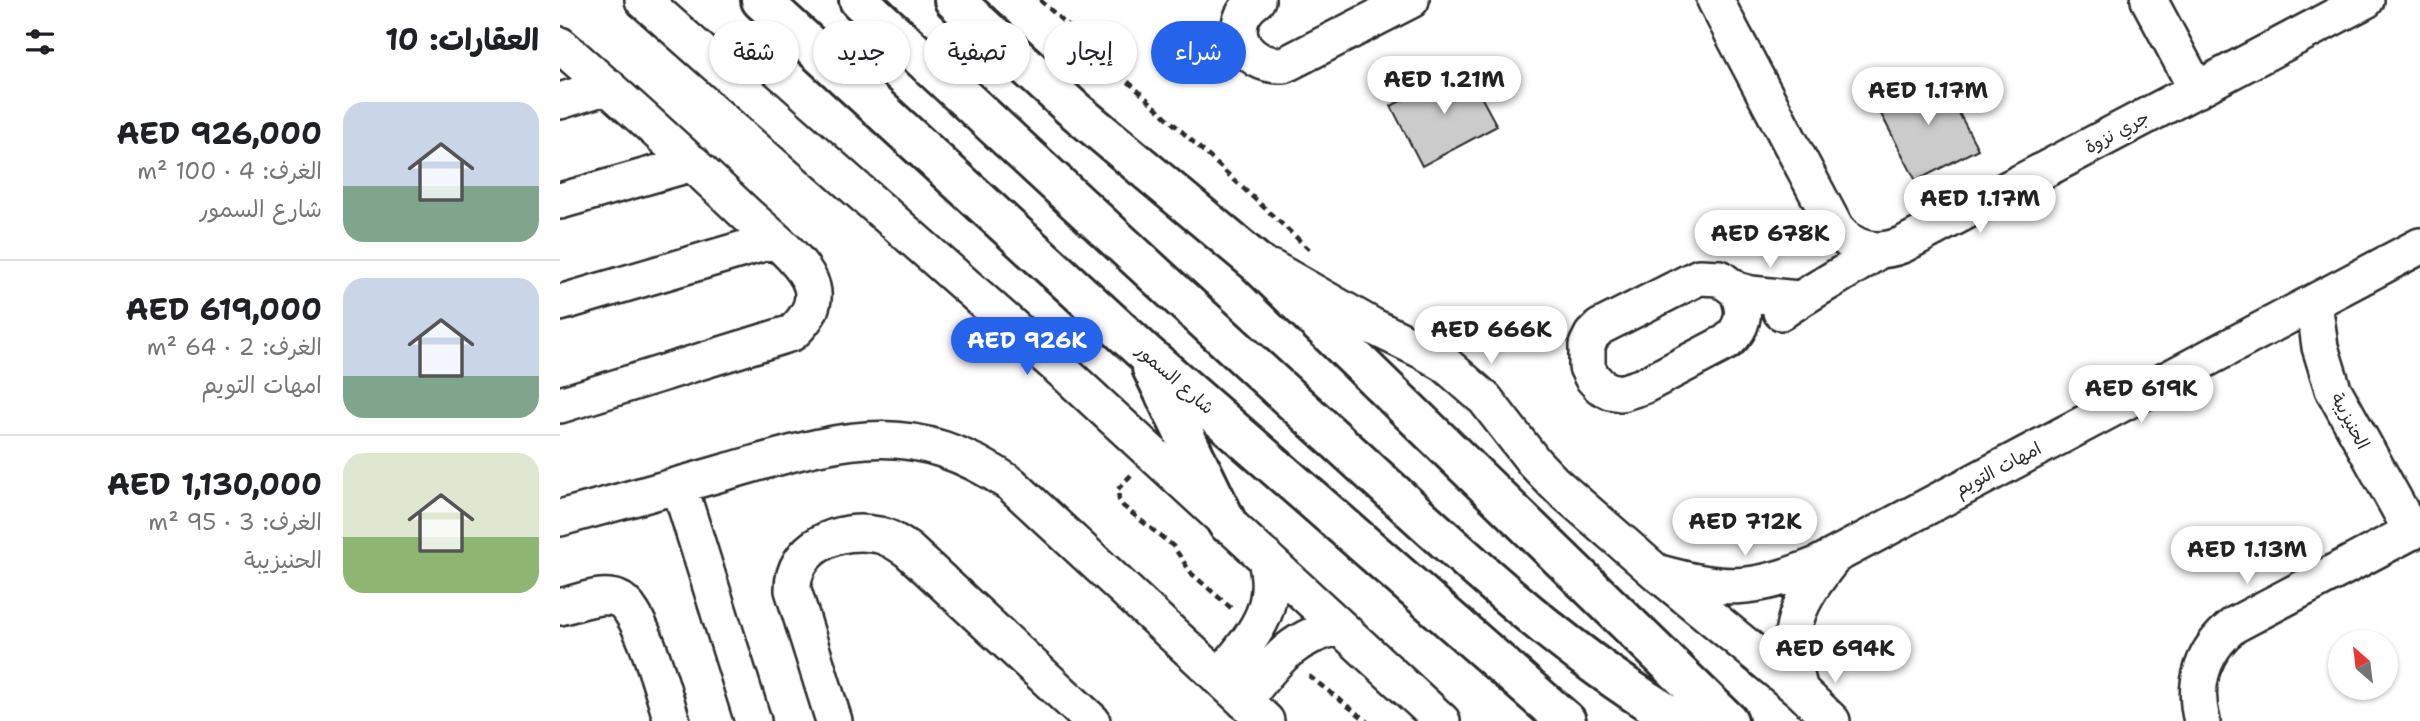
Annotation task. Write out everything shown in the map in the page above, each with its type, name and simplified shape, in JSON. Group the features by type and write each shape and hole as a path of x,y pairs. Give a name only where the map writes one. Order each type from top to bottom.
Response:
{"main road":[{"name":"شارع السمور","path":"761,0 1145,353 1566,721"},
{"path":"859,0 1454,548 1568,645 1648,702 1680,721"},
{"path":"954,0 1072,108 1256,262 1727,721"},
{"path":"1145,353 1227,523"}],"street":[{"path":"643,0 1068,375 1442,721"},
{"path":"1257,0 1244,13 1240,36 1251,57 1272,66 1284,65 1411,0"},
{"path":"1715,0 1836,229 1854,245 1878,251"},
{"path":"2149,0 2197,90"},
{"name":"جري نزوة","path":"1736,290 1720,278 1699,277 1600,327 1592,335 1585,356 1592,377 1610,391 1633,391 1772,319 1798,299 1839,277 1878,251 1902,245 2366,0"},
{"path":"560,45 693,163 774,240 807,274 813,289 812,306 805,322 792,333 560,405"},
{"path":"560,101 608,86"},
{"path":"560,201 693,163"},
{"path":"560,303 774,240"},
{"name":"امهات التويم","path":"1656,572 1695,583 1736,588 1796,573 1836,555 2420,246"},
{"path":"1256,262 1289,277 1374,327 1446,364 1485,399 1553,483 1800,690 1832,721"},
{"path":"1736,290 1767,298 1798,299"},
{"path":"1727,342 1735,335 1743,318 1743,308 1736,290"},
{"name":"الحنيزيبة","path":"2202,721 2198,684 2209,650 2220,636 2234,625 2416,530 2333,389 2320,346 2314,302"},
{"path":"560,518 827,444 855,440 911,442 964,457 1012,484 1255,711 1271,666 1294,644 1325,630 1340,627"},
{"path":"679,485 753,721"},
{"path":"834,721 793,590 793,579 796,569 809,551 823,541 851,533 879,535 908,550 1093,721"},
{"name":"امهات التويم","path":"1800,690 1793,659 1794,625 1809,588 1836,555"},
{"path":"1219,677 1257,630 1264,617 1271,587 1265,557"},
{"path":"560,607 607,596 618,598 628,605 639,625 672,721"}],"building":[{"path":"1465,67 1497,126 1422,166 1391,106"},
{"path":"1938,73 1978,149 1916,181 1880,112 1890,106 1887,99"}]}
